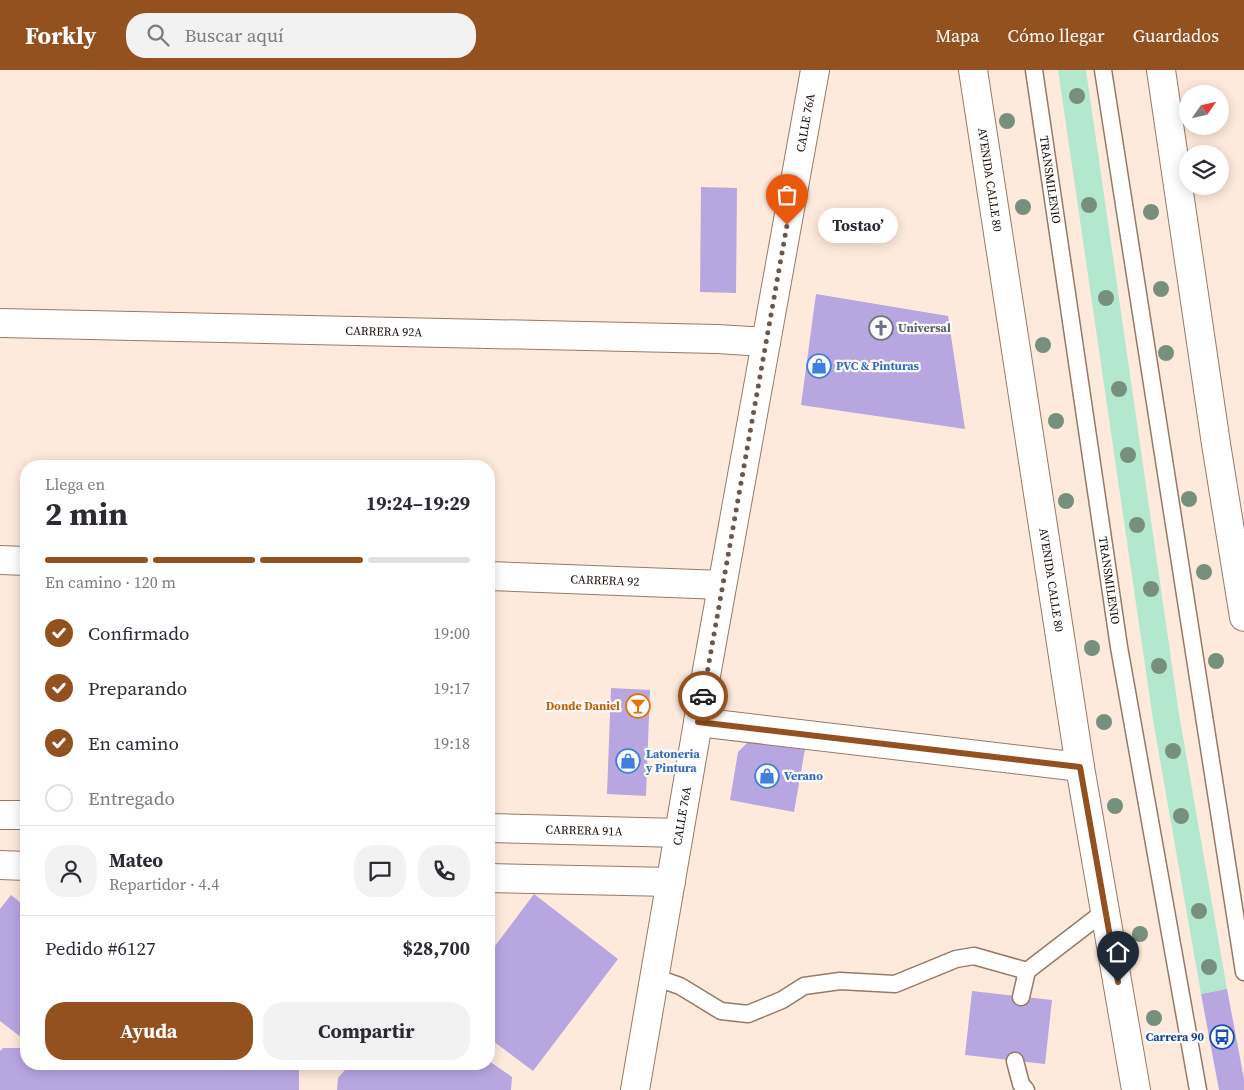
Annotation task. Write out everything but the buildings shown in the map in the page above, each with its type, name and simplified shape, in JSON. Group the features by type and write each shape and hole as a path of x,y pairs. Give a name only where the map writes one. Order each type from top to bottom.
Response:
{"main road":[{"name":"CALLE 76A","path":"635,1090 722,584 814,70"},
{"name":"AVENIDA CALLE 80","path":"973,70 1080,767 1136,1090"},
{"path":"1161,70 1214,435 1244,618"},
{"name":"CARRERA 92A","path":"0,323 697,338 766,342"},
{"path":"0,560 20,561"},
{"name":"CARRERA 92","path":"495,576 722,584"},
{"path":"698,722 1080,767"},
{"path":"0,815 20,816"},
{"name":"CARRERA 91A","path":"495,828 680,833"},
{"path":"0,865 20,866"},
{"path":"495,878 671,882"}],"lane":[{"name":"TRANSMILENIO","path":"1034,70 1119,647 1198,1090"},
{"path":"1103,70 1244,972"},
{"path":"1021,997 1027,970 1105,911"},
{"path":"654,977 680,986 721,1011 748,1014 782,1000 804,986 840,981 895,984 956,959 974,956 1027,970"},
{"path":"1015,1061 1021,1084 1026,1090"}],"green space":[{"path":"1058,70 1086,70 1179,714 1227,989 1201,994 1153,720"}],"way so far":[{"path":"703,696 787,225"}],"place":[{"name":"Tostao’","path":"787,225"},
{"name":"Universal","path":"881,328"},
{"name":"PVC & Pinturas","path":"819,366"},
{"name":"Donde Daniel","path":"638,706"},
{"name":"Latoneria y Pintura","path":"628,761"},
{"name":"Verano","path":"767,776"},
{"name":"Carrera 90","path":"1222,1037"}],"route":[{"path":"703,696 698,722 1080,767 1118,982"}]}
